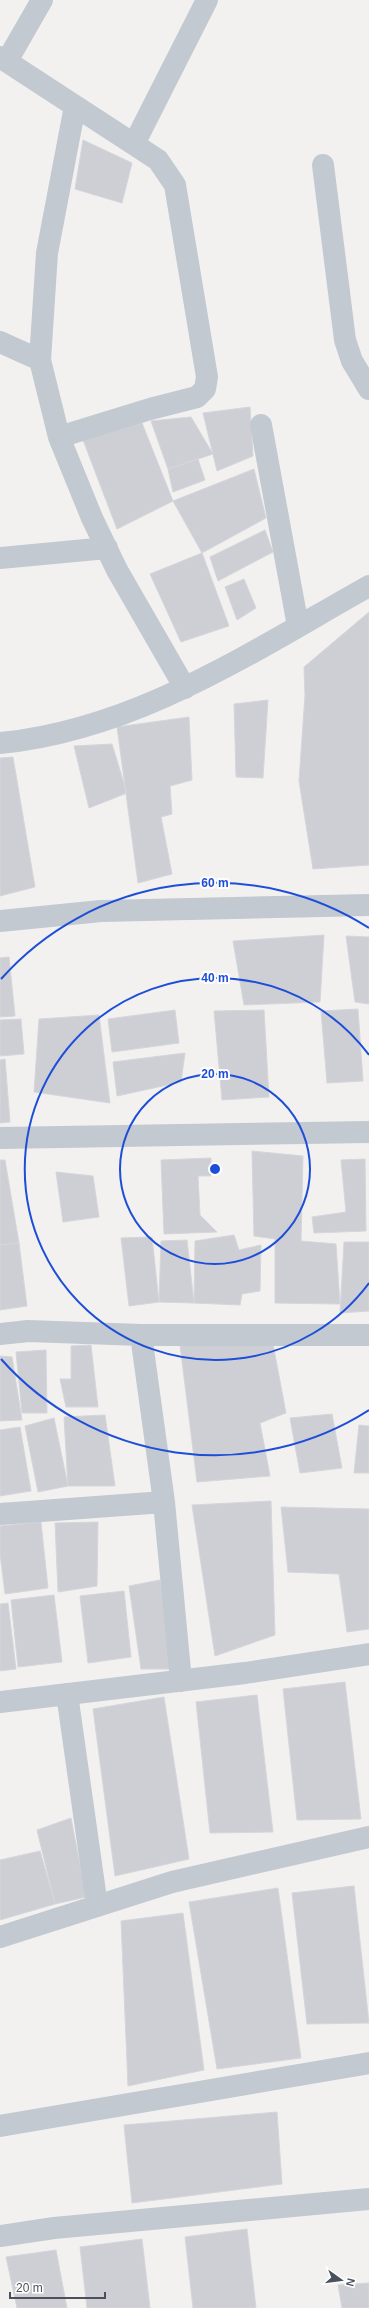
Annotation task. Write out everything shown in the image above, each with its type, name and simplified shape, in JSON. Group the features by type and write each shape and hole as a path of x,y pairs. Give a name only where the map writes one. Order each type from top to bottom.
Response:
{"street":[{"path":"42,0 3,59 158,160 175,185 207,377 205,389 198,397 150,409 59,437"},
{"path":"134,144 208,0"},
{"path":"75,106 47,253 40,360 59,437 92,518 107,548 185,688"},
{"path":"323,166 345,340 352,360 369,389"},
{"path":"0,342 40,360"},
{"path":"261,425 298,626"},
{"path":"0,558 107,548"},
{"path":"0,743 24,741 122,715 185,688 369,586"},
{"path":"0,921 101,911 369,905"},
{"path":"0,1138 369,1132"},
{"path":"0,1334 28,1331 141,1335 369,1335"},
{"path":"141,1335 164,1502 181,1681"},
{"path":"0,1514 164,1502"},
{"path":"0,1702 181,1681 369,1654"},
{"path":"67,1694 97,1906"},
{"path":"0,1937 172,1882 369,1836"},
{"path":"0,2126 369,2063"},
{"path":"0,2236 54,2228 369,2199"}],"building":[{"path":"83,140 132,163 122,203 75,189"},
{"path":"250,407 253,456 217,471 203,413"},
{"path":"191,417 213,454 168,469 151,421"},
{"path":"142,423 173,501 117,529 83,440"},
{"path":"198,459 205,480 173,492 168,469"},
{"path":"254,469 266,518 202,553 173,501"},
{"path":"265,530 273,552 218,581 210,557"},
{"path":"202,553 229,626 181,642 150,574"},
{"path":"244,579 256,608 237,620 225,587"},
{"path":"369,612 369,865 313,869 299,781 305,695 304,667"},
{"path":"268,700 263,778 236,777 234,704"},
{"path":"189,717 192,780 170,786 172,814 161,817 172,874 138,883 117,727"},
{"path":"112,744 127,793 89,808 74,746"},
{"path":"13,757 35,887 0,896 0,758"},
{"path":"324,935 320,1002 244,1005 233,941"},
{"path":"346,936 369,937 369,1004 355,1002"},
{"path":"9,957 15,1016 0,1017 0,958"},
{"path":"358,1009 363,1081 327,1083 321,1011"},
{"path":"175,1010 179,1043 112,1052 108,1019"},
{"path":"264,1010 269,1097 222,1100 214,1011"},
{"path":"99,1015 110,1103 34,1092 39,1019"},
{"path":"21,1019 24,1054 0,1056 0,1020"},
{"path":"185,1053 181,1082 117,1096 113,1062"},
{"path":"5,1059 10,1122 0,1123 0,1060"},
{"path":"252,1151 303,1156 301,1241 336,1244 340,1304 275,1303 275,1239 254,1236"},
{"path":"211,1158 211,1176 198,1176 200,1215 217,1232 164,1234 161,1160"},
{"path":"365,1159 366,1231 314,1233 312,1217 346,1212 341,1160"},
{"path":"0,1160 5,1160 19,1243 0,1245"},
{"path":"56,1172 93,1176 99,1217 63,1222"},
{"path":"234,1235 239,1250 261,1245 260,1291 242,1294 240,1305 194,1303 195,1241"},
{"path":"152,1237 159,1302 129,1306 121,1238"},
{"path":"187,1240 194,1303 159,1302 161,1241"},
{"path":"344,1242 369,1242 369,1311 340,1313"},
{"path":"19,1243 27,1306 0,1310 0,1245"},
{"path":"273,1344 286,1413 260,1423 270,1476 197,1482 180,1345"},
{"path":"91,1345 98,1407 66,1407 60,1379 71,1379 71,1346"},
{"path":"46,1350 47,1413 22,1413 16,1352"},
{"path":"0,1356 12,1357 22,1420 0,1421"},
{"path":"332,1414 342,1468 300,1473 290,1418"},
{"path":"105,1415 115,1486 68,1486 64,1417"},
{"path":"54,1418 68,1486 38,1492 25,1426"},
{"path":"359,1425 369,1426 369,1473 354,1473"},
{"path":"20,1427 31,1491 0,1496 0,1430"},
{"path":"271,1501 275,1635 215,1656 192,1505"},
{"path":"281,1507 369,1509 369,1629 347,1632 339,1574 288,1572"},
{"path":"41,1522 48,1588 5,1594 0,1554 0,1526"},
{"path":"98,1522 97,1586 58,1592 55,1523"},
{"path":"160,1580 172,1669 141,1669 129,1586"},
{"path":"124,1591 131,1657 88,1663 80,1596"},
{"path":"54,1595 62,1662 18,1667 11,1600"},
{"path":"8,1603 16,1669 0,1671 0,1604"},
{"path":"345,1682 361,1819 297,1820 283,1689"},
{"path":"257,1695 273,1832 210,1833 196,1702"},
{"path":"164,1697 189,1859 115,1876 93,1709"},
{"path":"71,1818 86,1897 55,1904 37,1830"},
{"path":"40,1851 55,1904 0,1920 0,1860"},
{"path":"354,1886 369,2023 307,2024 292,1893"},
{"path":"278,1888 301,2058 217,2069 189,1902"},
{"path":"183,1913 204,2070 128,2086 121,1921"},
{"path":"277,2112 282,2184 132,2203 124,2125"},
{"path":"247,2229 256,2308 193,2308 185,2237"},
{"path":"142,2239 150,2308 87,2308 80,2247"},
{"path":"56,2250 67,2308 17,2308 6,2257"},
{"path":"369,2283 369,2308 342,2308 338,2285"}]}
